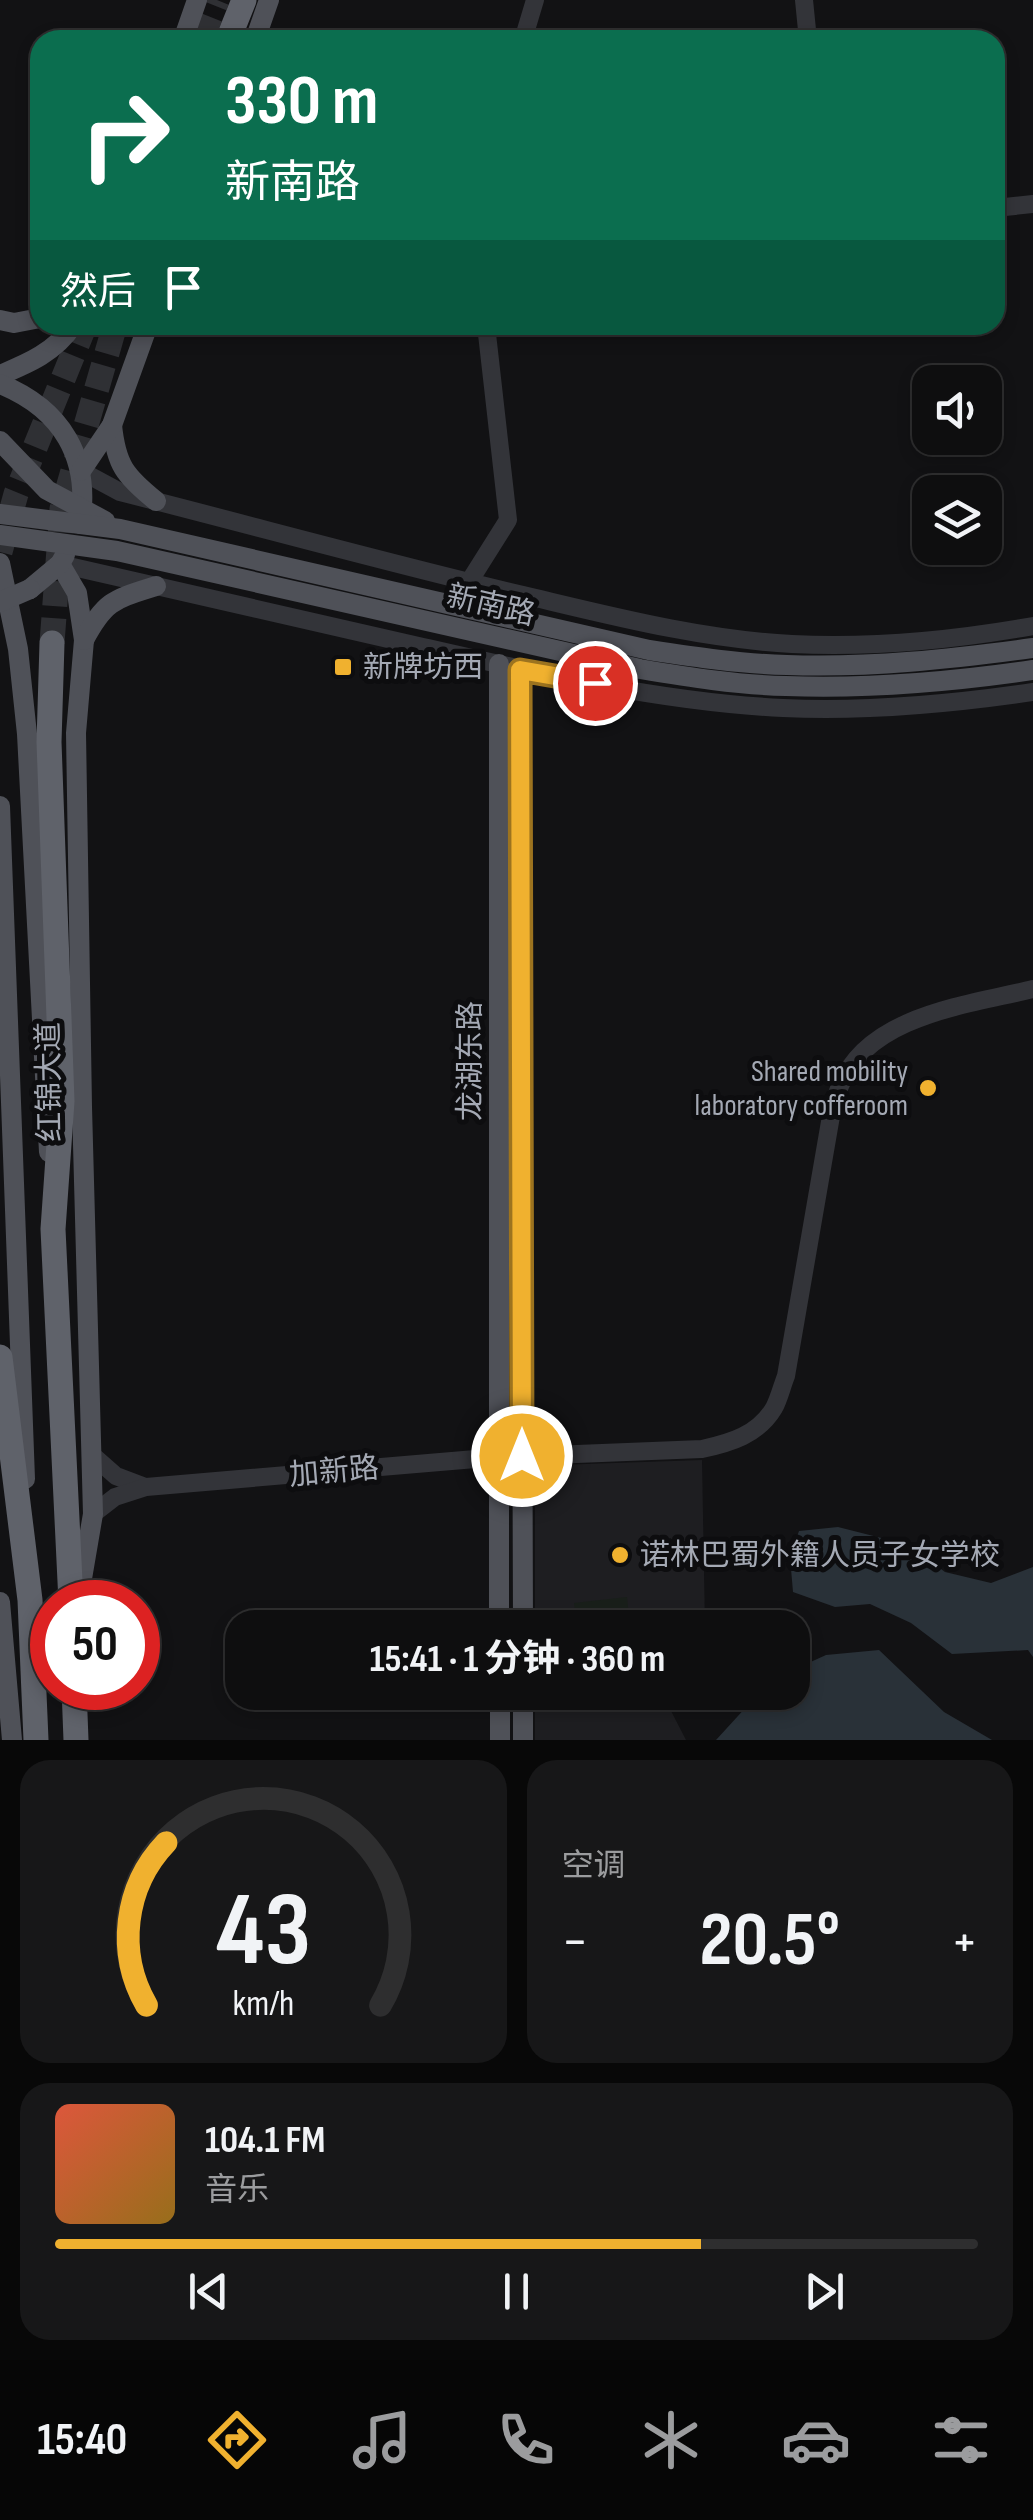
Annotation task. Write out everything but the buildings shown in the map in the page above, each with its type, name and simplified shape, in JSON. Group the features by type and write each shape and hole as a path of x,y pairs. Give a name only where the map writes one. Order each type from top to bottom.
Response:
{"highway":[{"path":"232,30 244,0"},
{"name":"红锦大道","path":"52,643 50,742 62,1101 53,1229 69,1580"},
{"name":"红锦大道","path":"0,1357 30,1600"},
{"name":"红锦大道","path":"35,1710 36,1740"},
{"path":"75,1710 76,1740"}],"main road":[{"path":"186,30 197,0"},
{"path":"258,30 269,0"},
{"path":"0,320 14,323 30,320"},
{"path":"0,375 46,354 67,335"},
{"path":"81,471 112,425 144,335"},
{"path":"0,384 22,393 49,413 68,439 81,471 83,503 78,530 60,564 30,590 0,602"},
{"path":"112,425 121,466 132,482 156,501"},
{"path":"0,442 47,490 120,530"},
{"name":"新南路","path":"0,514 120,530 649,650 710,660 787,666 872,665 1033,648"},
{"name":"新南路","path":"0,535 117,551 620,665 706,680 873,687 1033,670"},
{"name":"红锦大道","path":"0,564 18,649 27,734 53,1229"},
{"name":"红锦大道","path":"60,564 77,592 84,640 76,733 93,1514 82,1580"},
{"path":"84,640 96,616 109,603 156,586"},
{"name":"龙湖东路","path":"509,667 523,1610"},
{"name":"龙湖东路","path":"500,1610 498,1457 509,667"},
{"name":"红锦大道","path":"0,806 30,1600"},
{"path":"0,1602 4,1697 12,1740"},
{"path":"500,1710 500,1740"},
{"path":"523,1710 523,1740"}],"street":[{"path":"526,30 535,0"},
{"path":"804,0 807,30"},
{"path":"1005,207 1033,204"},
{"path":"468,582 508,520 487,335"},
{"name":"新南路","path":"81,471 120,492 468,582 714,636 790,644 873,645 992,634 1033,626"},
{"name":"新南路","path":"60,564 509,667 704,702 784,708 872,708 1033,692"},
{"name":"加新路","path":"146,1487 498,1457 702,1449 731,1443 755,1429 774,1408 786,1376 840,1083 859,1055 884,1034 917,1018 1033,989"},
{"path":"91,1454 116,1476 146,1487"},
{"path":"93,1514 115,1497 146,1487"}],"shaded area":[{"name":"诺林巴蜀外籍人员子女学校","path":"702,1460 705,1610 535,1610 535,1483 557,1465"},
{"path":"838,1527 909,1545 945,1572 991,1583 1033,1567 1033,1657 1028,1650 952,1654 911,1623 870,1604 835,1607 793,1592 790,1557 799,1531"},
{"path":"627,1597 628,1610 575,1610 574,1603"},
{"path":"879,1650 944,1712 992,1740 716,1740 743,1710 810,1710 810,1662 826,1655"},
{"path":"535,1710 671,1710 686,1740 535,1740"}],"tunnel":[{"path":"205,30 217,0"},
{"path":"0,552 16,494 81,335"},
{"path":"52,643 62,509 112,335"}],"place":[{"name":"新牌坊西","path":"343,667"},
{"name":"Shared mobility laboratory cofferoom","path":"928,1088"},
{"name":"诺林巴蜀外籍人员子女学校","path":"620,1555"}],"route":[{"path":"522,1456 520,670 595,683"}]}
